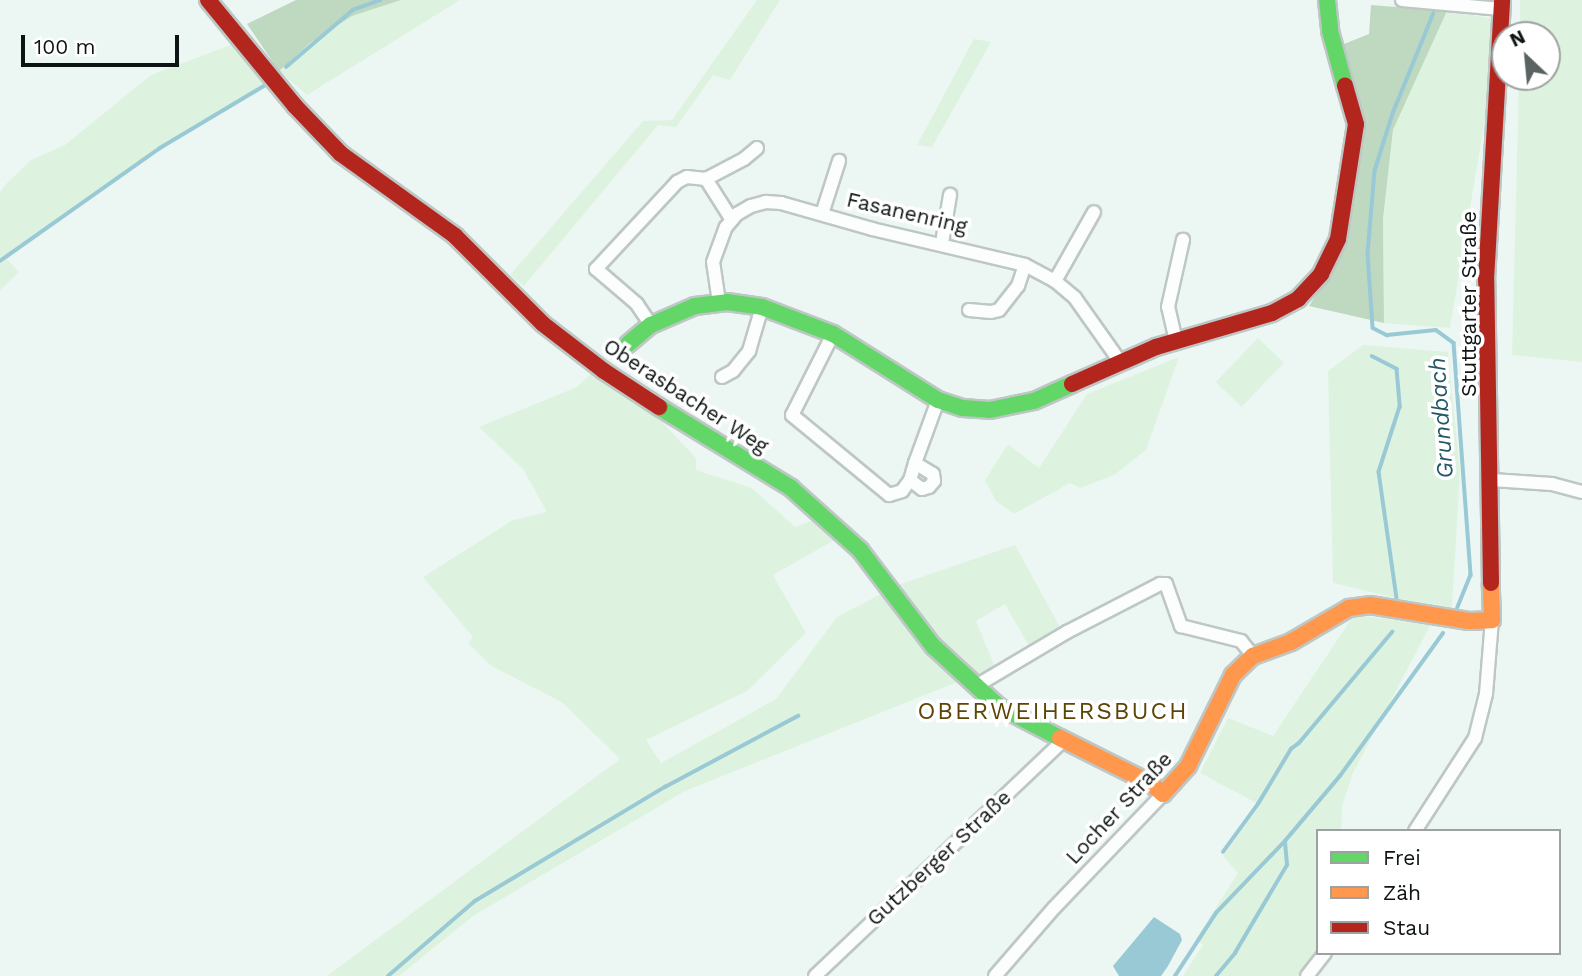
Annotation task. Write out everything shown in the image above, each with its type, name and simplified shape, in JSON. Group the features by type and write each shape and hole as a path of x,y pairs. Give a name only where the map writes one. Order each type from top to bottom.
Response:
{"street":[{"name":"Oberasbacher Weg","path":"208,0 295,106 341,154 455,236 543,324 604,371 720,447 791,488 860,550 933,646 998,706 1150,783 1163,794"},
{"path":"628,344 651,325 681,310 719,302 761,307 833,334 938,400 975,409 1013,408 1176,341 1272,313 1298,299 1321,274 1338,239 1356,124 1331,31 1327,0"},
{"path":"1402,0 1501,5"},
{"name":"Stuttgarter Straße","path":"1416,829 1475,738 1486,694 1492,620 1492,480 1486,268 1501,5"},
{"path":"651,325 637,304 596,269 677,182 687,177 706,179 744,159 757,148"},
{"path":"822,214 839,161"},
{"path":"706,179 732,220 717,246 713,262 719,302"},
{"path":"942,243 950,195"},
{"name":"Fasanenring","path":"732,220 743,210 766,202 1024,265 1055,281 1083,306 1121,363"},
{"path":"1055,281 1094,212"},
{"path":"1176,341 1168,307 1183,240"},
{"path":"969,310 991,313 1004,306 1018,286 1024,265"},
{"path":"722,377 733,371 749,351 761,307"},
{"path":"833,334 792,415 889,495 902,491 909,480 938,400"},
{"path":"909,480 922,489 934,481 931,471 915,464"},
{"path":"1492,480 1552,484 1582,492"},
{"path":"976,686 1067,632 1160,584 1166,584 1181,626 1241,641 1253,656"},
{"name":"Locher Straße","path":"995,976 1188,766 1233,675 1253,656 1291,642 1349,608 1370,605 1469,621 1492,620"},
{"name":"Gutzberger Straße","path":"815,976 1063,741"},
{"path":"1307,976 1323,955"}],"green space":[{"path":"296,0 401,0 352,16 310,43 279,71 247,24"},
{"path":"401,0 460,0 307,95 279,71 310,43 352,16"},
{"path":"757,0 780,0 730,80 713,75 676,127 658,125 524,286 510,275 643,121 672,120"},
{"path":"1520,0 1582,0 1582,362 1512,355 1519,91 1561,91 1561,21 1520,21"},
{"path":"1371,5 1447,11 1393,130 1383,219 1384,323 1309,306 1348,243 1359,108 1344,44 1369,34"},
{"path":"1447,11 1495,19 1491,21 1488,101 1450,328 1384,323 1383,219 1393,130"},
{"path":"974,39 991,42 932,147 917,145"},
{"path":"236,43 267,85 167,143 7,259 19,272 0,290 0,192 7,183 31,160 65,145 151,75"},
{"path":"1258,338 1284,363 1242,407 1216,382"},
{"path":"1363,345 1448,352 1460,472 1452,607 1395,598 1333,583 1328,371"},
{"path":"1179,357 1146,450 1114,475 1080,488 1070,483 1014,514 996,501 985,480 1008,444 1039,468 1087,394"},
{"path":"592,373 649,408 696,458 696,470 752,488 795,527 816,519 838,538 773,575 806,633 747,691 646,740 661,763 776,699 837,617 898,585 1015,545 1061,629 1030,648 1005,604 976,621 995,667 685,791 473,916 399,976 327,976 620,759 563,703 490,665 468,643 473,637 423,577 513,520 547,512 523,469 479,427 577,387"},
{"path":"1354,615 1431,624 1353,773 1342,806 1341,829 1316,829 1316,952 1297,976 1183,976 1203,945 1196,939 1238,873 1223,856 1260,805 1200,773 1228,718 1273,736"}],"water":[{"path":"1154,917 1180,934 1182,940 1168,966 1161,976 1119,976 1113,966"}],"waterway":[{"path":"286,67 353,10 380,0"},
{"name":"Grundbach","path":"1434,13 1393,114 1375,171 1368,254 1373,328 1387,335 1436,330 1454,343 1471,575 1458,607"},
{"path":"0,261 160,148 264,86"},
{"path":"1372,356 1397,369 1400,407 1379,472 1397,598"},
{"path":"1223,852 1258,804 1291,749 1299,743 1392,632"},
{"name":"Grundbach","path":"1175,976 1216,913 1285,841 1340,776 1443,633"},
{"path":"388,976 475,901 665,787 798,716"},
{"path":"1216,976 1235,953 1287,865 1285,842"}],"traffic: fast":[{"path":"1327,0 1330,31 1345,86"},
{"path":"628,344 651,325 695,306 727,302 762,307 833,334 938,400 963,408 990,410 1034,401 1072,384"},
{"path":"659,407 791,488 860,550 933,646 998,706 1060,738"}],"traffic: slow":[{"path":"1060,738 1150,783 1163,794 1188,766 1233,675 1253,656 1291,642 1349,608 1370,605 1469,621 1492,620 1491,583"}],"traffic: jam":[{"path":"208,0 295,106 341,154 455,236 543,324 604,371 659,407"},
{"path":"1491,583 1486,280 1502,0"},
{"path":"1072,384 1156,347 1272,313 1298,299 1321,274 1338,239 1356,124 1345,86"}],"district":[{"name":"OBERWEIHERSBUCH","path":"1053,712"}]}
